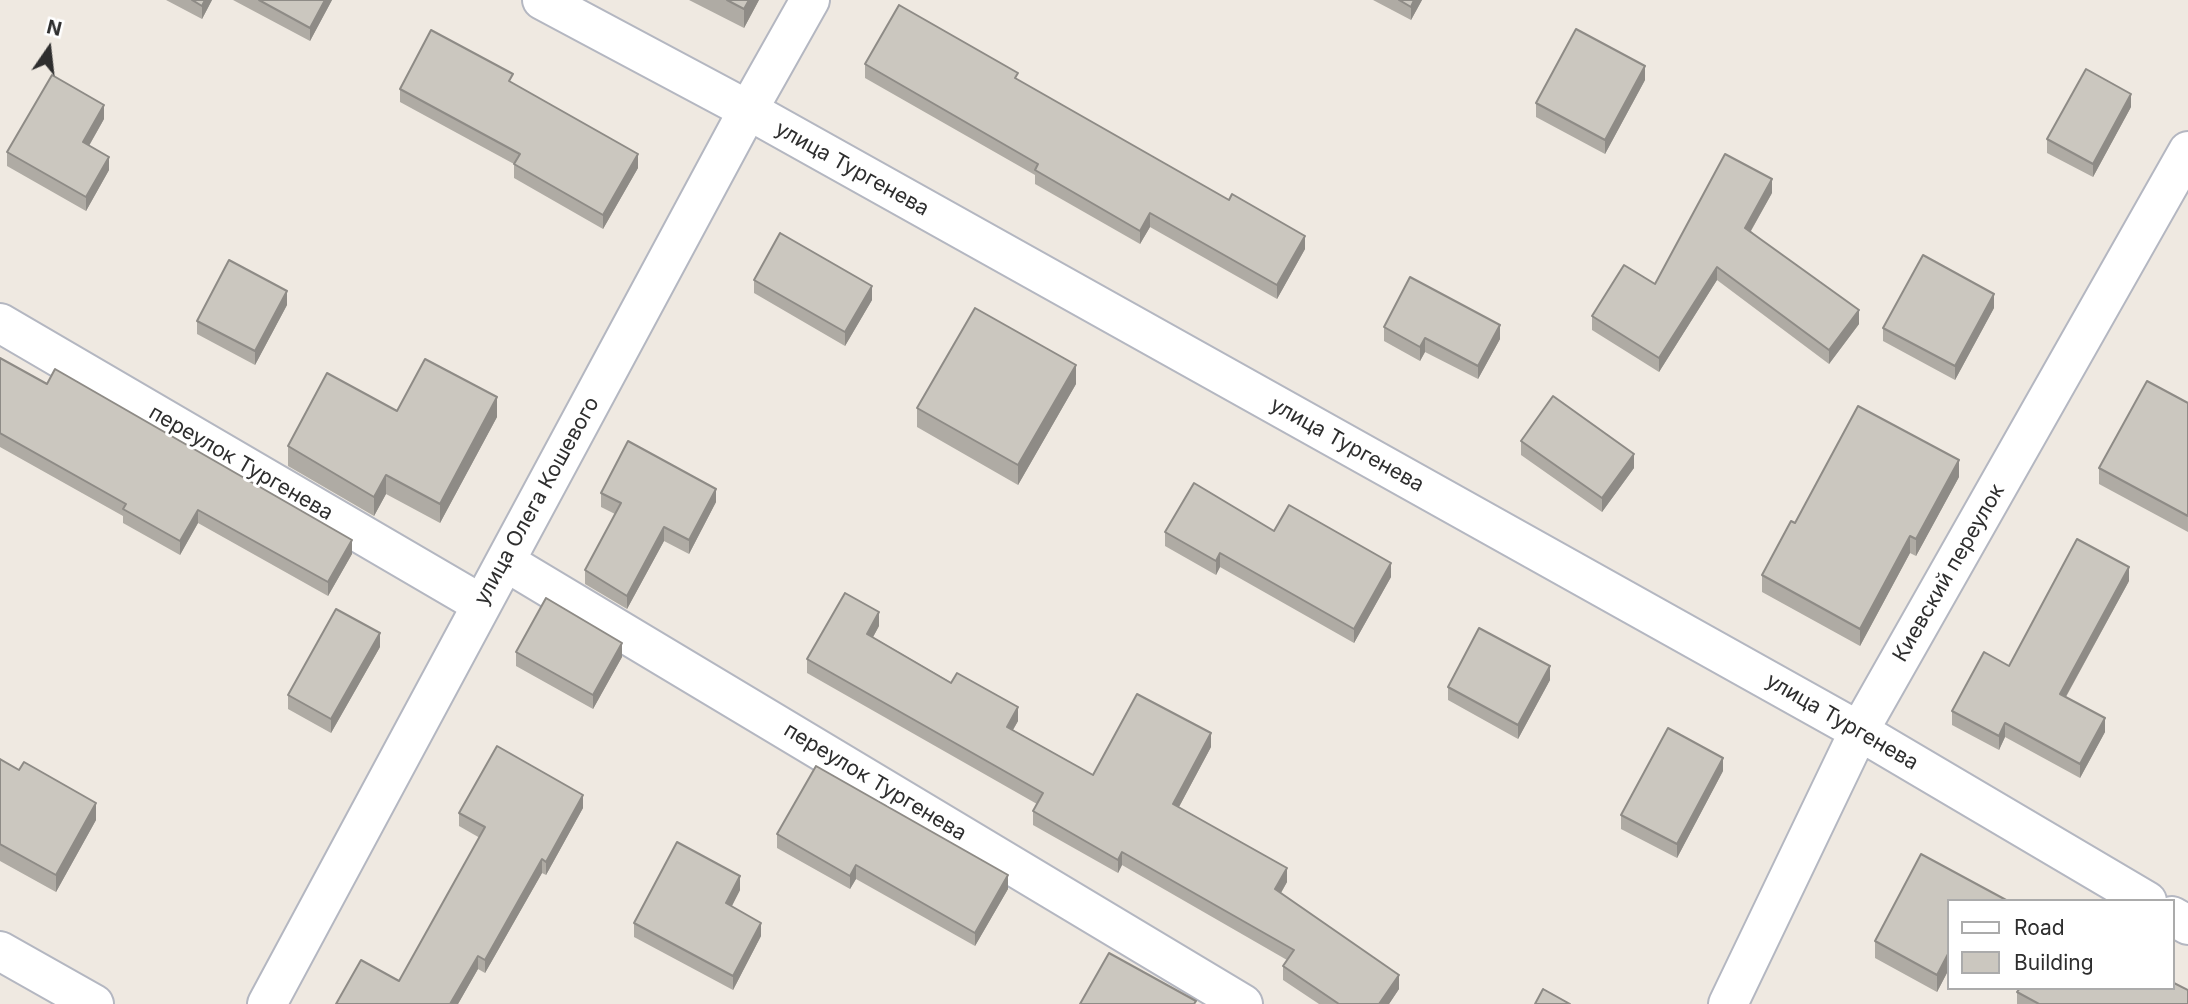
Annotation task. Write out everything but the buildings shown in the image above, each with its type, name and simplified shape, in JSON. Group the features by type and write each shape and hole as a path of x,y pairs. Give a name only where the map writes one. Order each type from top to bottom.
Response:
{"street":[{"name":"улица Тургенева","path":"542,0 748,110 1859,731 2144,899"},
{"name":"улица Олега Кошевого","path":"267,1004 748,110 810,0"},
{"name":"Киевский переулок","path":"1728,1004 1859,731 2188,151"},
{"name":"переулок Тургенева","path":"0,323 481,604"},
{"name":"переулок Тургенева","path":"506,562 1243,1004"},
{"path":"0,951 93,1004"}]}
